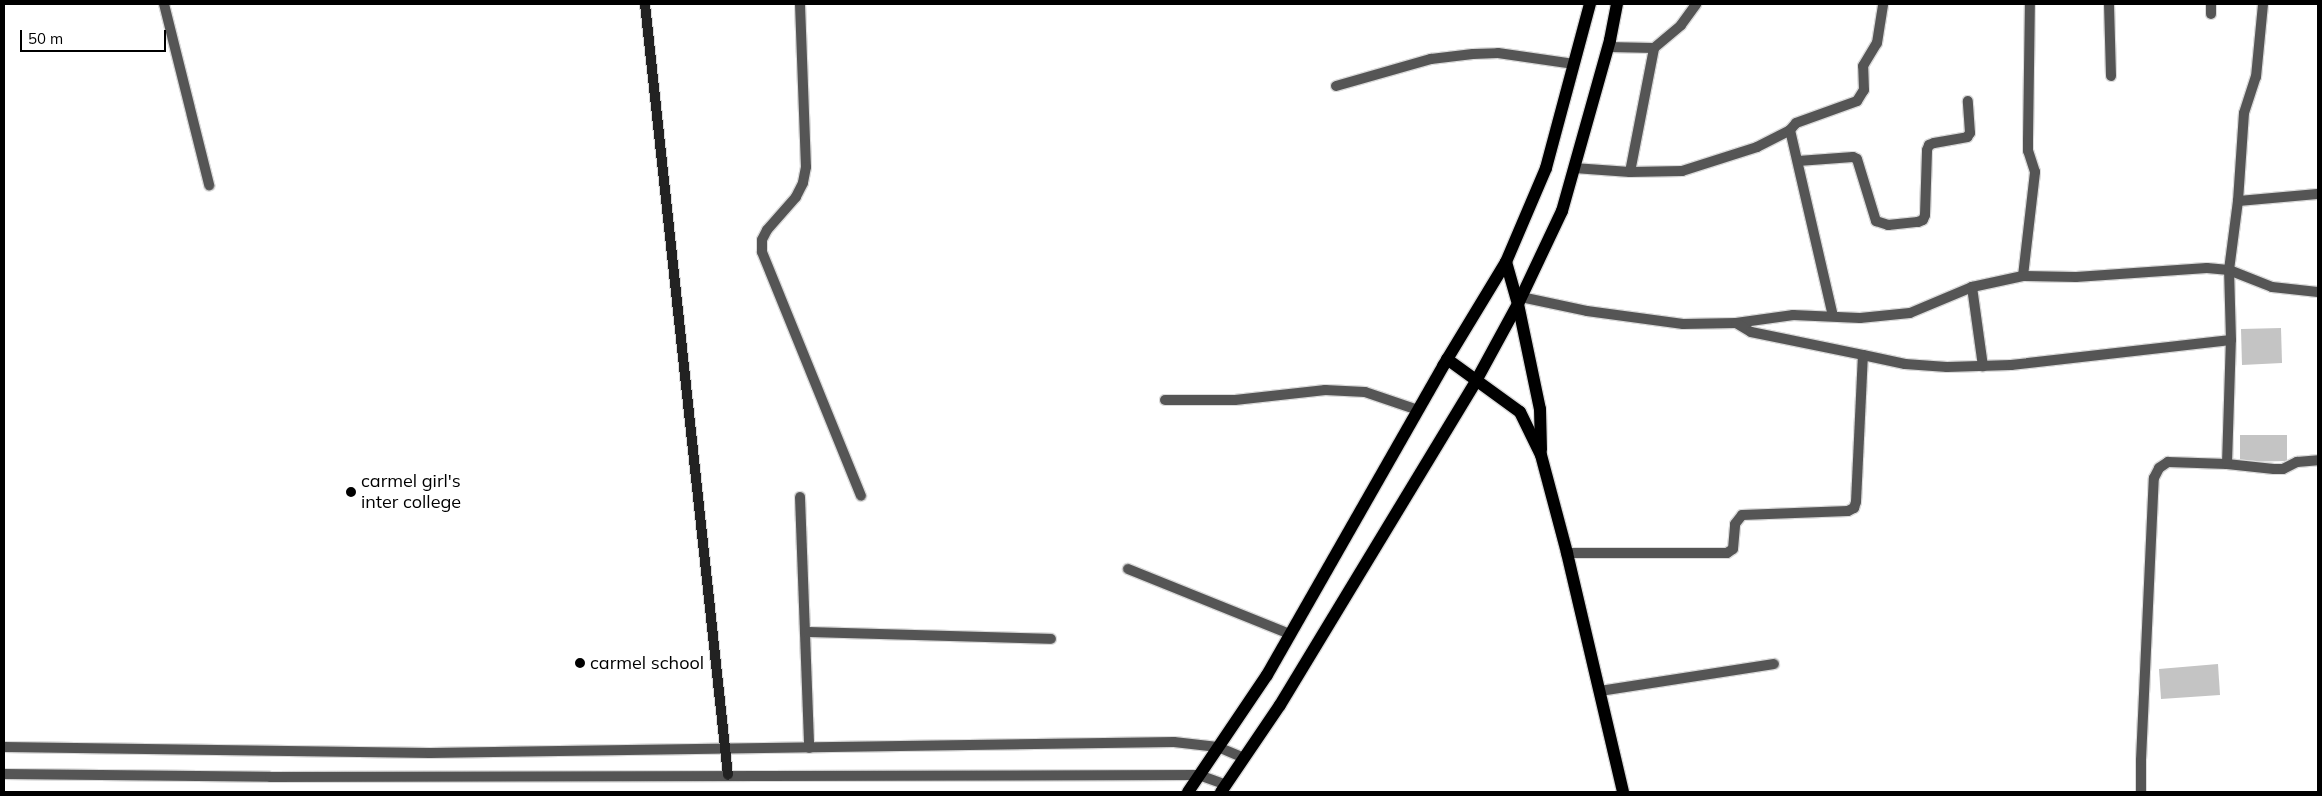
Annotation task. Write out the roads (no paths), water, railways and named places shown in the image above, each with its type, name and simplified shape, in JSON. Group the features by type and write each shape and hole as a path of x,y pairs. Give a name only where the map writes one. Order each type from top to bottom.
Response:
{"main road":[{"path":"1188,792 1267,675 1447,359 1506,262 1546,168 1590,4"},
{"path":"1223,789 1280,705 1476,381 1519,300 1562,211 1608,47 1617,4"},
{"path":"1506,262 1519,300 1540,408 1541,455"},
{"path":"1447,359 1520,412 1541,455 1567,553 1623,792"}],"street":[{"path":"164,4 210,185"},
{"path":"645,4 728,775"},
{"path":"800,4 806,167 803,183 796,197 767,230 762,240 762,252 861,496"},
{"path":"1630,172 1654,48 1681,25 1696,4"},
{"path":"1574,168 1630,172 1682,171 1756,147 1790,130 1796,123 1832,112 1836,108 1857,101 1861,98 1864,90 1864,66 1877,43 1883,4"},
{"path":"2023,276 2035,172 2028,151 2030,4"},
{"path":"2110,4 2111,76"},
{"path":"2227,464 2231,340 2229,270 2238,200 2244,113 2256,77 2263,4"},
{"path":"1608,47 1654,48"},
{"path":"1336,86 1431,59 1473,54 1498,53 1574,64"},
{"path":"1798,161 1853,157 1857,159 1876,221 1888,225 1918,222 1923,220 1926,215 1927,150 1929,145 1967,137 1970,133 1968,101"},
{"path":"1790,130 1833,316"},
{"path":"2238,200 2318,194"},
{"path":"1519,300 1673,322 1736,323 1793,315 1860,318 1910,313 1972,286 2023,276 2076,277 2208,268 2229,270 2272,287 2318,292"},
{"path":"1972,286 1983,366"},
{"path":"1736,323 1751,332 1905,364 1947,367 2011,365 2231,340"},
{"path":"1567,553 1728,553 1732,549 1735,524 1742,515 1848,511 1854,508 1856,502 1863,355"},
{"path":"1165,400 1235,400 1325,390 1365,392 1418,410"},
{"path":"2142,792 2141,760 2154,478 2159,468 2168,462 2227,464 2284,469 2297,462 2318,460"},
{"path":"800,498 809,748"},
{"path":"1128,568 1290,634"},
{"path":"805,632 1051,638"},
{"path":"1600,691 1774,664"},
{"path":"4,747 430,753 1174,742 1218,747 1244,758"},
{"path":"4,774 270,778 728,775 1199,775 1223,789"}],"place":[{"name":"carmel girl's inter college","path":"351,492"},
{"name":"carmel school","path":"580,663"}]}
